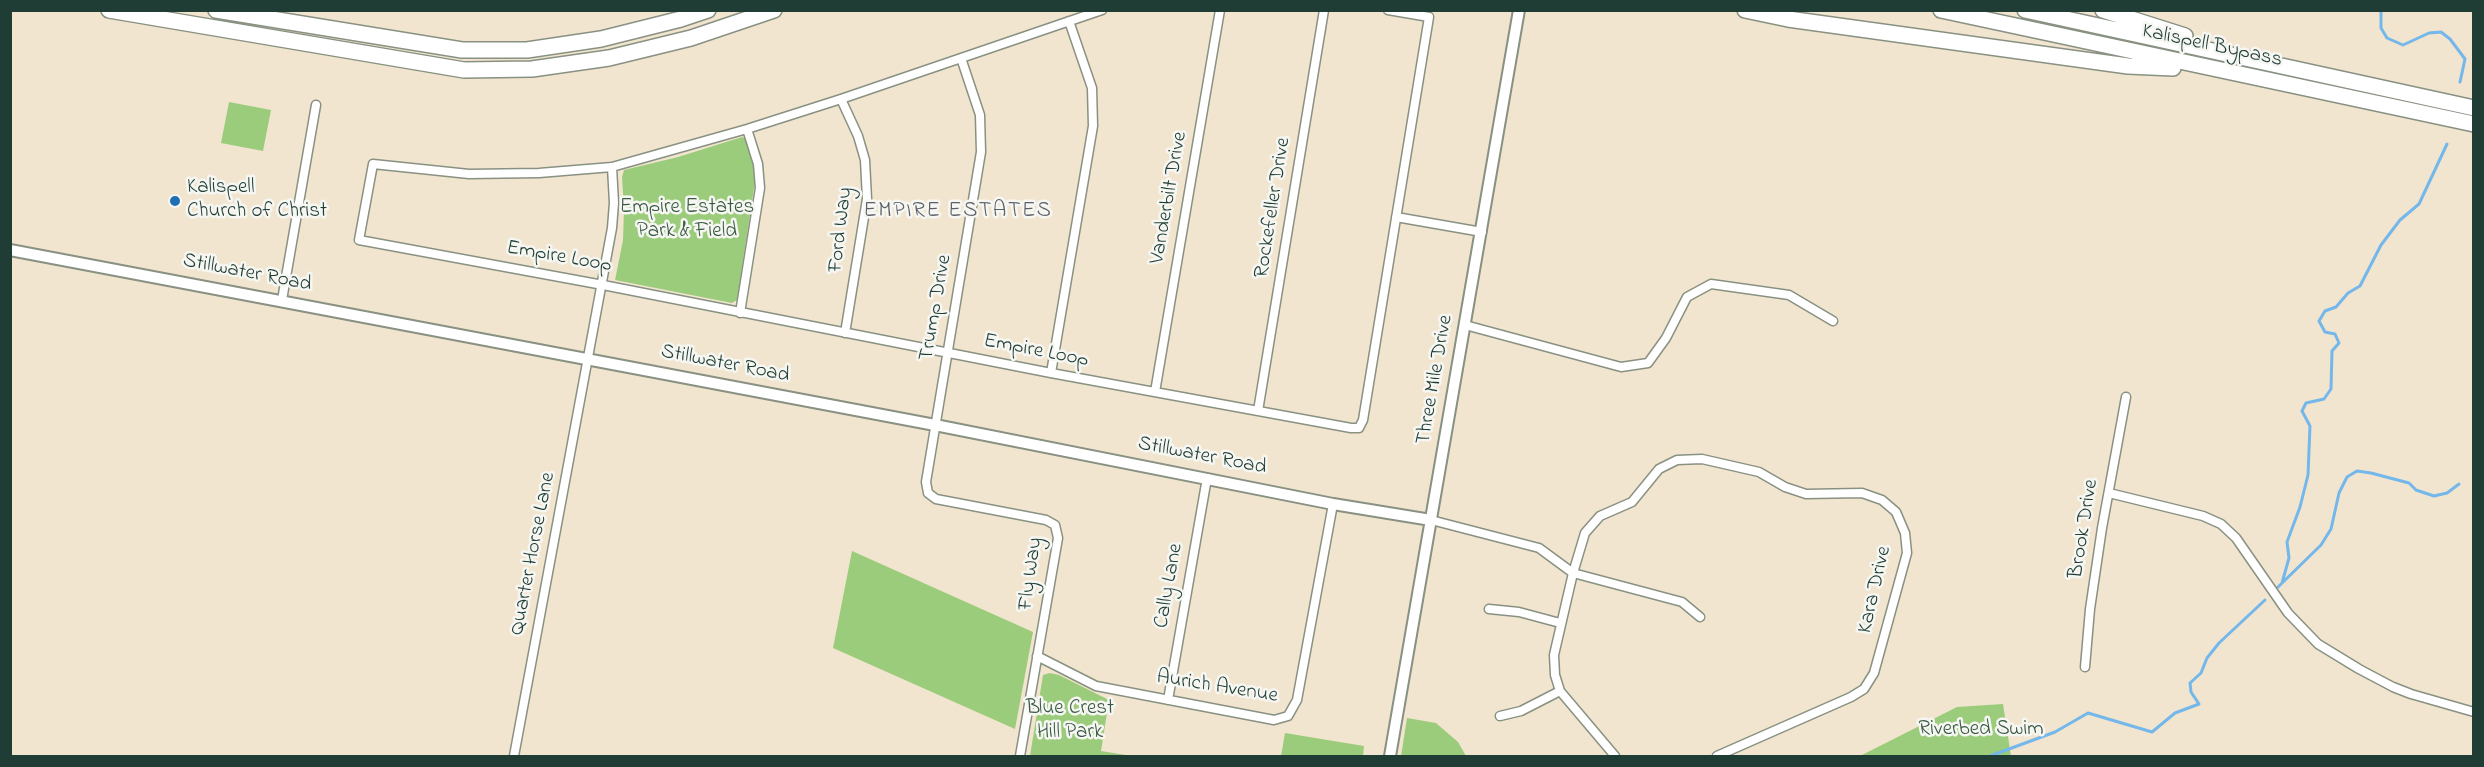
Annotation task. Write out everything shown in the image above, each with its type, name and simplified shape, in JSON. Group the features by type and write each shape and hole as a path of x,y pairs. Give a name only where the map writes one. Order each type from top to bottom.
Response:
{"highway":[{"path":"109,10 464,70 532,69 609,58 692,38 774,10"},
{"path":"216,10 462,50 527,50 601,39 708,10"},
{"path":"1745,10 1800,21 2128,66 2221,71"},
{"name":"Kalispell Bypass","path":"1941,10 2474,124"},
{"name":"Kalispell Bypass","path":"2025,10 2474,108"},
{"path":"2103,10 2271,63"}],"street":[{"name":"Empire Loop","path":"1102,10 841,99 747,129 612,167 539,173 469,174 373,164 359,240 603,285 947,354 1359,428 1363,420 1429,17 1388,10"},
{"name":"Vanderbilt Drive","path":"1155,392 1220,10"},
{"name":"Rockefeller Drive","path":"1258,411 1324,10"},
{"name":"Three Mile Drive","path":"1390,756 1519,10"},
{"path":"1051,373 1094,126 1092,88 1069,21"},
{"name":"Trump Drive","path":"935,425 981,152 980,115 961,57"},
{"name":"Ford Way","path":"841,99 858,136 865,160 867,200 845,333"},
{"path":"282,300 316,105"},
{"path":"740,313 760,188 758,164 747,129"},
{"name":"Quarter Horse Lane","path":"514,756 603,285 614,203 612,167"},
{"path":"1396,217 1482,232"},
{"name":"Stillwater Road","path":"10,250 935,425 1333,504 1431,520"},
{"path":"1465,325 1621,368 1648,363 1666,338 1687,297 1711,284 1789,296 1833,321"},
{"name":"Brook Drive","path":"2085,667 2090,609 2126,397"},
{"name":"Fly Way","path":"935,425 926,482 928,493 936,499 1046,519 1055,525 1058,538 1020,756"},
{"name":"Kara Drive","path":"1560,691 1555,675 1554,656 1560,623 1585,533 1600,516 1632,502 1659,469 1677,460 1702,459 1760,472 1785,487 1806,494 1862,493 1881,500 1896,512 1905,533 1906,553 1874,673 1864,688 1851,697 1717,756"},
{"name":"Cally Lane","path":"1168,700 1207,478"},
{"path":"2109,493 2203,516 2221,524 2236,538 2288,613 2318,644 2393,687 2474,712"},
{"name":"Aurich Avenue","path":"1037,657 1096,686 1274,720 1288,716 1297,700 1333,504"},
{"path":"1431,520 1539,548 1573,573 1682,602 1700,617"},
{"path":"1489,609 1520,612 1560,623"},
{"path":"1500,716 1521,711 1560,691 1615,756"}],"green space":[{"path":"229,102 271,110 263,151 221,143"},
{"name":"Empire Estates Park & Field","path":"745,138 756,175 737,300 732,303 615,280 623,240 622,177 624,170 678,157"},
{"path":"852,551 1033,632 1015,729 833,648"},
{"name":"Blue Crest Hill Park","path":"1050,673 1059,675 1109,700 1101,751 1132,756 1030,756 1043,675"},
{"name":"Riverbed Swim","path":"2003,704 2011,756 1860,756 1957,707"},
{"path":"1407,718 1436,723 1458,742 1466,756 1401,756"},
{"path":"1285,733 1364,746 1363,756 1281,756"}],"waterway":[{"path":"2381,10 2381,28 2387,38 2403,45 2429,33 2441,32 2450,39 2465,59 2460,82"},
{"path":"2282,583 2289,558 2287,542 2300,507 2308,475 2310,426 2302,411 2306,403 2324,399 2331,389 2332,351 2339,343 2335,334 2325,332 2319,321 2325,311 2336,307 2348,293 2360,286 2381,245 2400,220 2419,204 2447,144"},
{"path":"2278,587 2321,545 2331,529 2339,493 2347,477 2357,471 2409,483 2416,490 2434,496 2447,493 2459,484"},
{"path":"1990,756 2055,732 2088,713 2152,732 2175,713 2199,704 2191,692 2190,683 2201,673 2207,658 2219,643 2265,600"}],"place":[{"name":"Kalispell Church of Christ","path":"175,201"}],"district":[{"name":"EMPIRE ESTATES","path":"958,212"}]}
